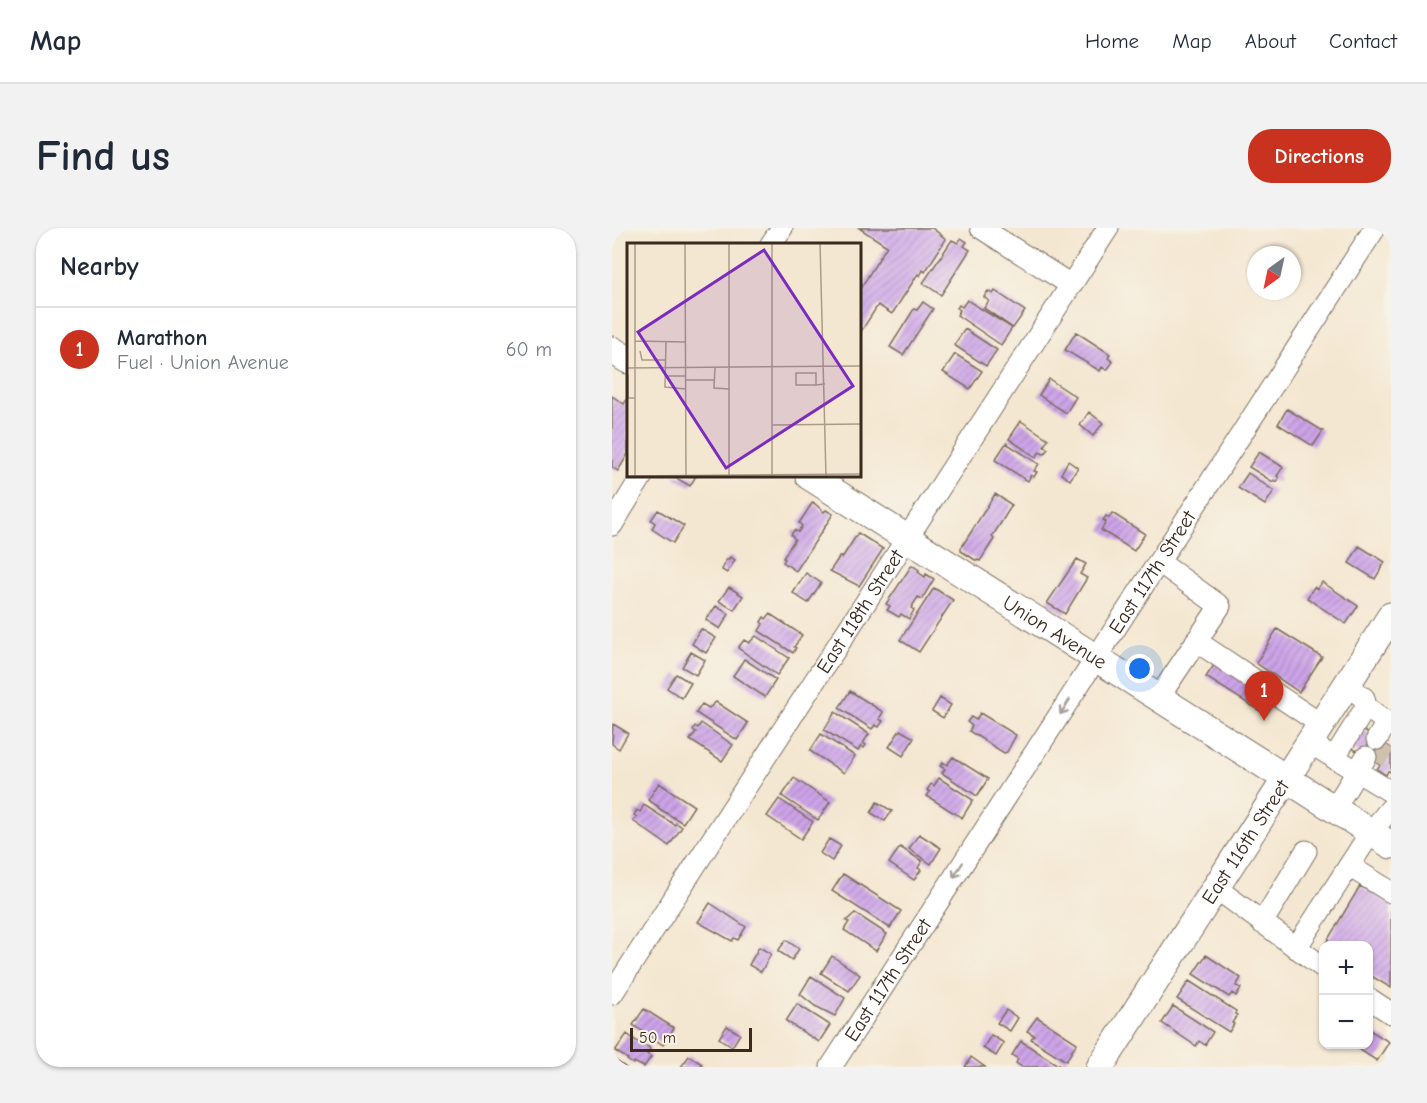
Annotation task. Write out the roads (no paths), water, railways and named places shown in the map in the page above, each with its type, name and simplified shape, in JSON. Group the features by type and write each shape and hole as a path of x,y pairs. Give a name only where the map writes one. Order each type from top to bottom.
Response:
{"main road":[{"path":"612,350 627,359"},
{"name":"Union Avenue","path":"811,477 1381,838"},
{"name":"East 116th Street","path":"1100,1067 1391,616"}],"street":[{"path":"772,243 782,228"},
{"path":"981,228 1071,285"},
{"name":"East 118th Street","path":"612,994 1108,228"},
{"name":"East 117th Street","path":"831,1067 1376,228"},
{"path":"612,525 641,477"},
{"path":"1159,562 1220,606 1159,697"},
{"path":"1196,641 1316,734 1334,758"},
{"path":"1346,686 1364,699 1389,786"},
{"path":"1334,758 1366,707"},
{"path":"1334,758 1377,748"},
{"path":"1334,809 1377,748"},
{"path":"1296,948 1349,866 1381,838 1391,808"},
{"path":"1262,923 1306,851"},
{"path":"1349,866 1391,892"},
{"path":"1216,888 1319,965"},
{"path":"1373,1001 1391,1012"}],"tunnel":[{"path":"1374,761 1385,744"}],"place":[{"name":"Marathon","path":"1264,721"}]}
